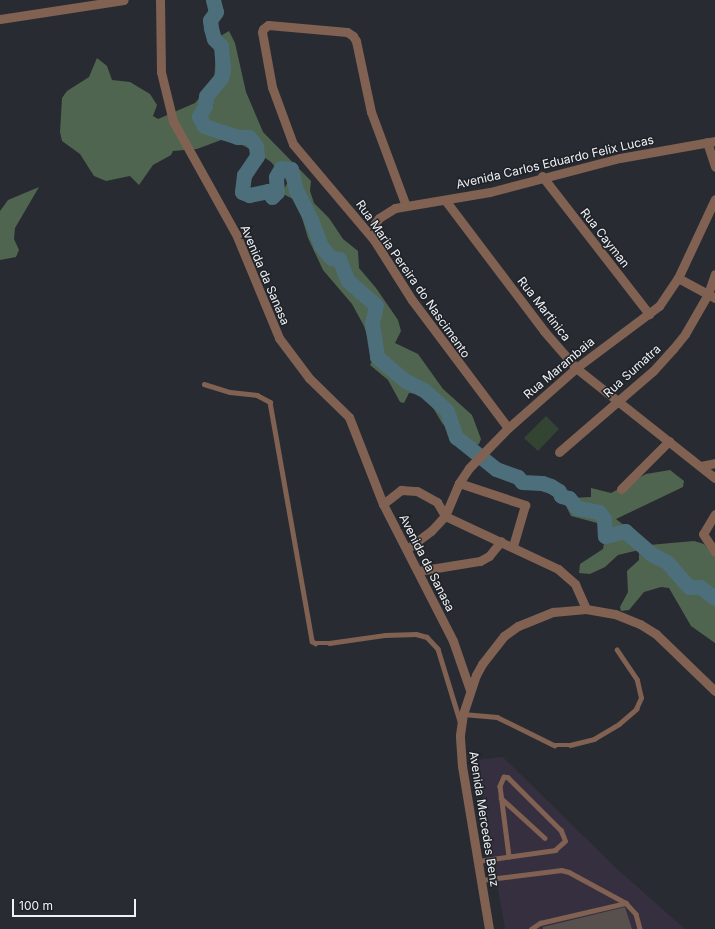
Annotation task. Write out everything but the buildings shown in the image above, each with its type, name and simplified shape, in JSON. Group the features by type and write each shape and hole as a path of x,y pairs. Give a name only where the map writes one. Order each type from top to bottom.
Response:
{"street":[{"path":"0,19 124,0"},
{"name":"Avenida da Sanasa","path":"160,0 161,72 173,121 236,234 279,338 309,378 349,417 383,504 453,641 470,690"},
{"name":"Rua Maria Pereira do Nascimento","path":"406,206 371,112 356,42 352,36 346,32 268,25 262,32 272,87 293,144 374,240 434,330 508,428"},
{"path":"711,142 715,167"},
{"name":"Avenida Carlos Eduardo Felix Lucas","path":"374,240 376,223 379,218 395,208 490,192 542,176 620,158 711,142"},
{"name":"Rua Cayman","path":"542,176 649,314"},
{"name":"Rua Marambaia","path":"407,549 431,531 445,516 459,483 469,468 495,440 576,368 659,306 678,278 712,216 715,199"},
{"name":"Rua Martinica","path":"445,200 544,331 576,368 715,478"},
{"name":"Rua Sumatra","path":"559,452 653,371 673,349 711,296 715,274"},
{"path":"678,278 711,296"},
{"path":"621,489 668,441"},
{"path":"701,466 715,463"},
{"path":"459,483 525,505 513,546"},
{"path":"383,504 401,490 411,489 437,502 445,516 513,546 567,576 580,591 586,609"},
{"path":"715,514 704,534 715,552"},
{"path":"418,571 480,561 490,556 502,541"},
{"name":"Avenida Mercedes Benz","path":"490,929 462,766 461,725 470,690 489,654 504,636 518,626 553,612 586,609 615,614 640,624 668,645 715,691"}],"lane":[{"path":"204,384 230,392 257,395 270,402 312,640 315,643 329,643 385,635 416,634 427,637 438,649 461,725"},
{"path":"463,714 497,717 554,745 570,746 594,739 619,724 636,709 641,698 637,680 617,650"},
{"path":"478,861 555,850 564,845 564,836 506,777 500,780 509,856"},
{"path":"501,798 545,838"},
{"path":"481,880 561,870 569,872 626,902 636,914 640,929"},
{"path":"531,929 540,923 626,902"}],"shaded area":[{"path":"503,757 616,868 685,929 505,929 476,760"}],"green space":[{"path":"229,31 235,43 246,92 263,132 311,181 310,191 314,203 329,218 343,239 358,251 359,268 376,288 398,320 401,331 395,343 418,354 443,389 472,415 481,439 479,444 470,448 459,442 442,423 432,406 418,394 409,393 404,403 400,402 388,380 370,365 374,358 364,326 352,304 323,270 308,238 297,201 285,195 284,189 288,182 271,162 258,153 234,141 221,140 197,149 173,151 171,155 153,165 139,185 130,176 106,181 94,176 80,154 62,141 60,132 62,98 67,91 89,77 97,58 107,66 112,80 130,82 150,94 157,105 153,116 158,119 195,103 214,81 217,38"},
{"path":"39,187 15,228 14,239 19,250 16,257 0,260 0,211 8,200"},
{"path":"546,416 559,429 538,451 524,438"},
{"path":"670,470 684,481 683,487 616,519 649,545 694,541 704,544 715,557 715,643 691,626 669,588 661,587 644,592 629,610 621,611 620,607 628,592 627,571 639,560 639,550 618,555 605,567 590,574 579,573 580,564 603,549 606,533 601,524 571,516 567,508 567,501 573,498 591,497 591,488 611,493 646,474"}],"waterway":[{"path":"213,0 216,12 210,20 211,28 214,39 221,46 223,70 221,78 206,96 205,106 199,116 204,126 237,137 249,137 256,146 257,156 244,175 242,192 249,195 268,191 272,197 277,192 276,177 281,168 291,169 296,190 311,220 321,246 331,258 339,259 348,281 376,305 372,324 377,357 406,381 424,390 447,411 456,437 496,469 518,477 522,482 542,483 551,486 559,491 561,496 569,498 577,508 599,512 604,519 605,536 625,531 651,554 667,562 689,587 700,587 715,598"}]}
